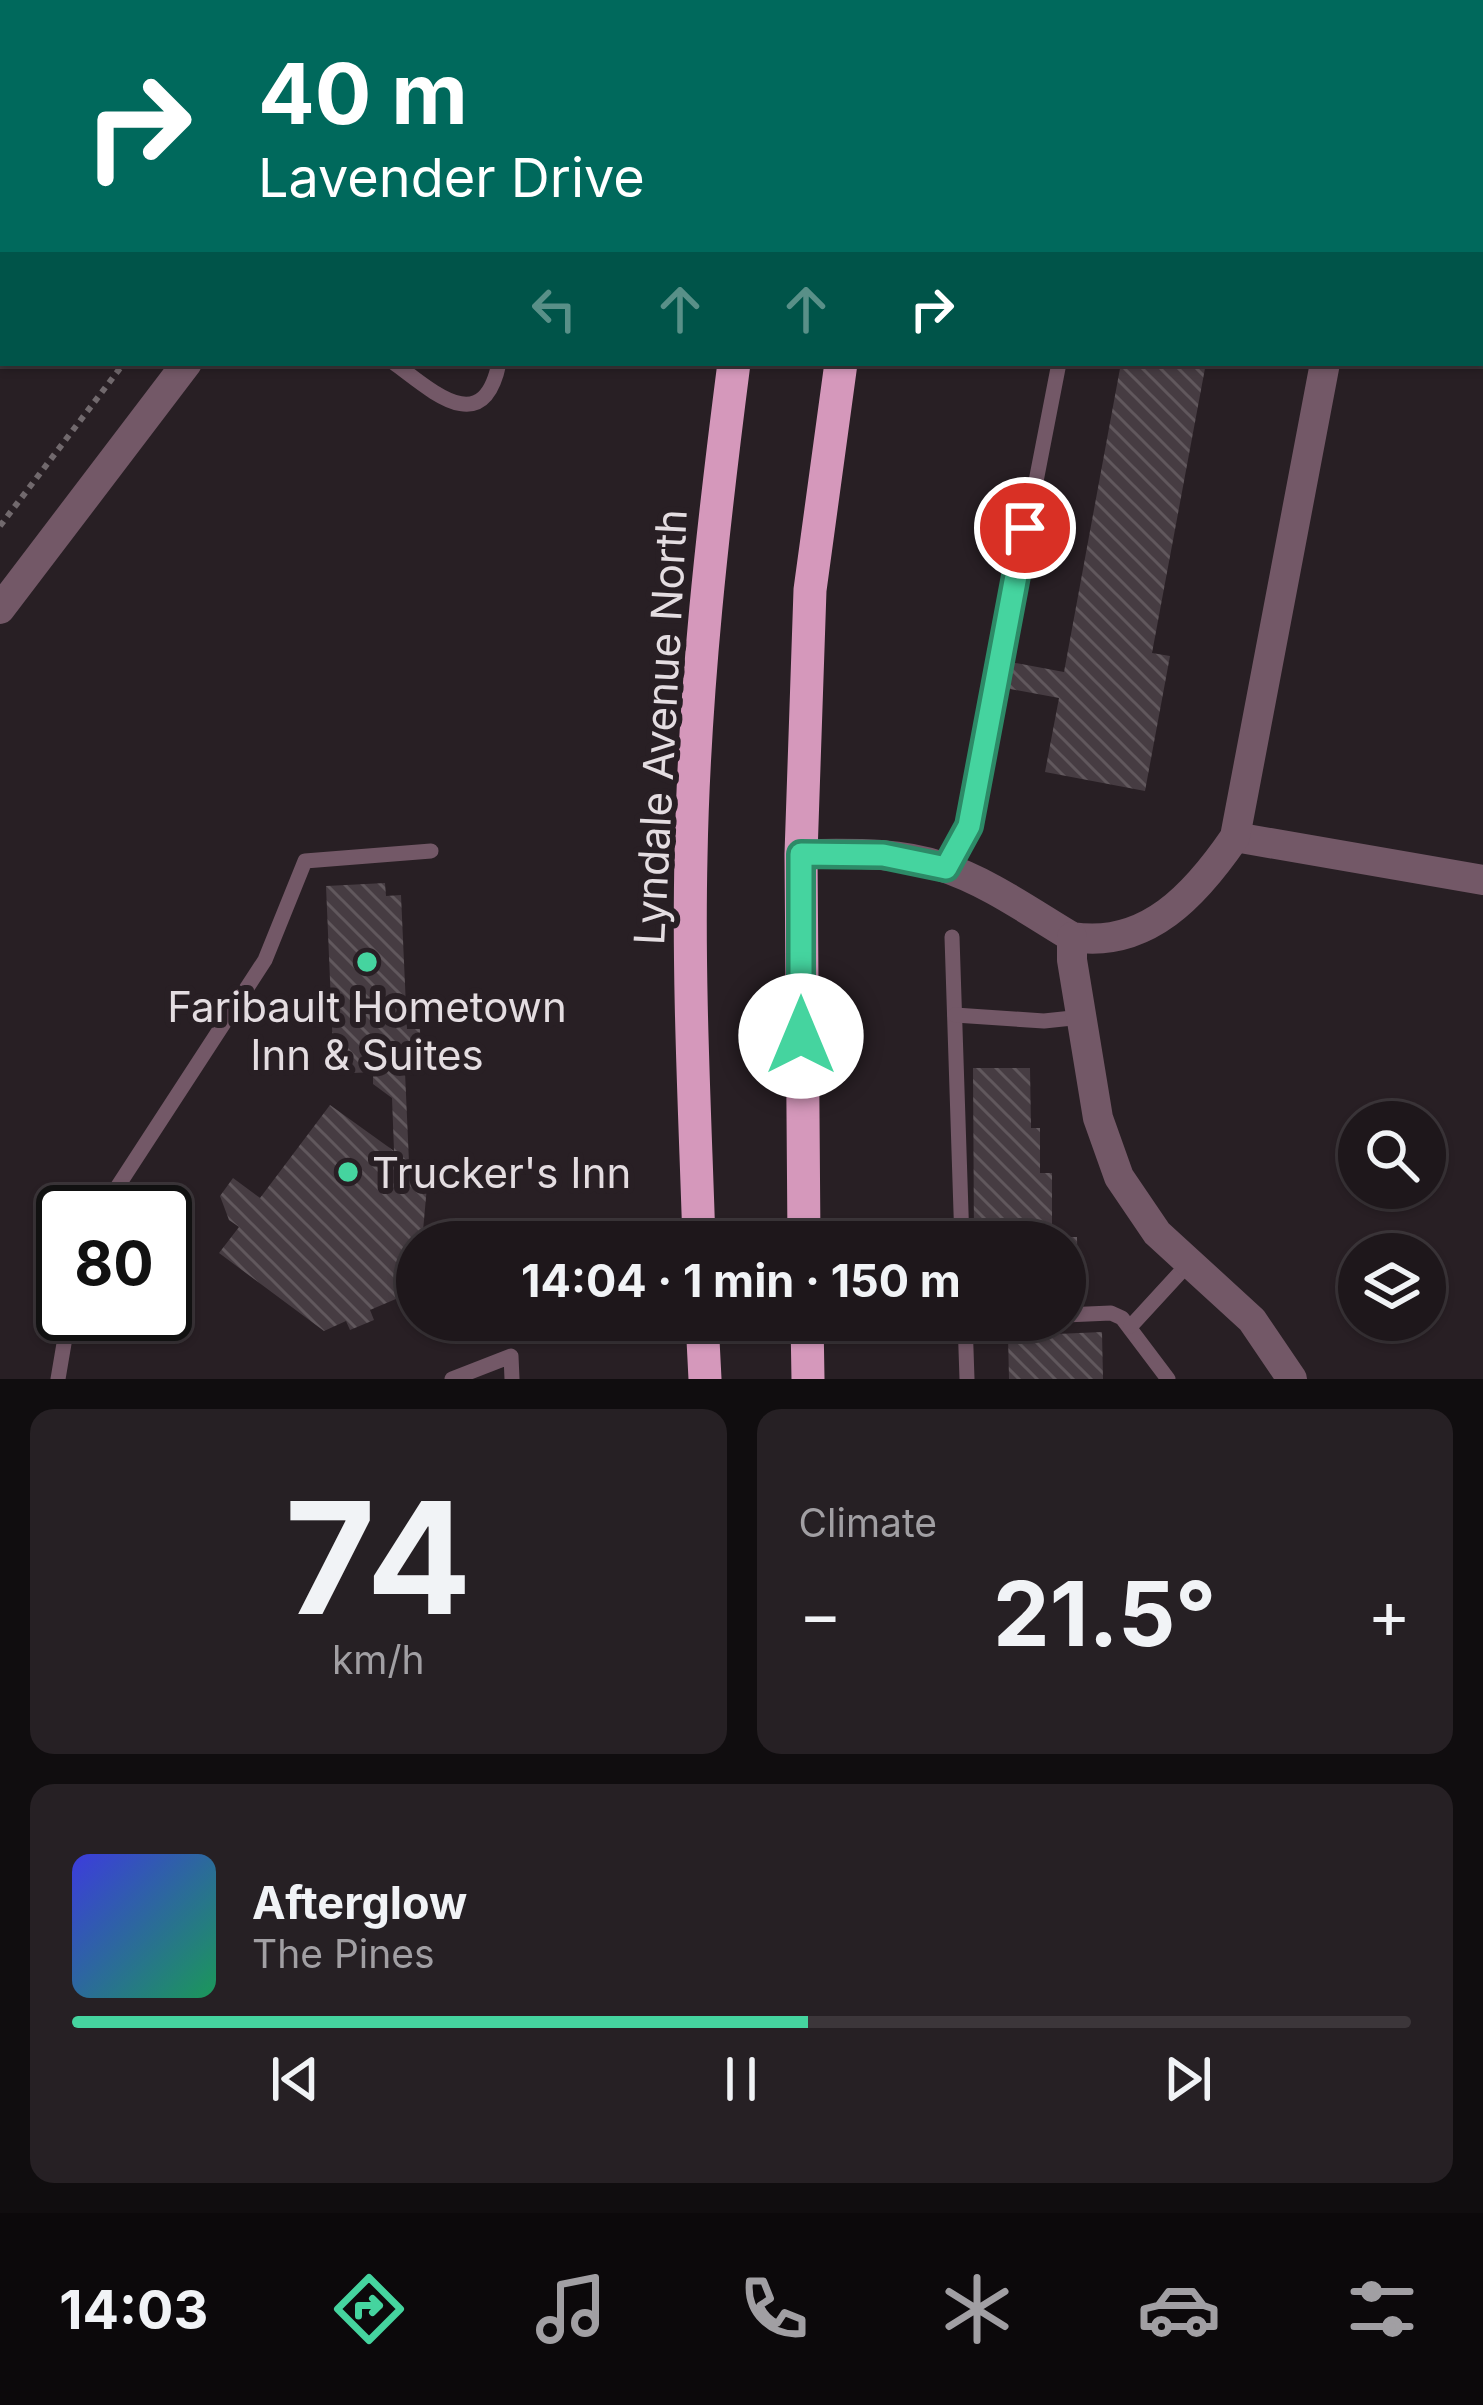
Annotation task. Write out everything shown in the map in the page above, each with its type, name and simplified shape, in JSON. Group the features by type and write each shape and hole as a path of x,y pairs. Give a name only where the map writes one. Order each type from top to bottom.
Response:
{"highway":[{"name":"Lyndale Avenue North","path":"698,1221 689,930 693,775 734,366"},
{"path":"804,1221 801,854 810,590 841,366"},
{"path":"703,1341 705,1379"},
{"path":"807,1341 808,1379"}],"street":[{"path":"0,609 185,366"},
{"path":"801,854 883,855 946,868 1072,937 1107,940 1130,936 1152,924 1203,879 1235,837 1323,366"},
{"path":"1235,837 1483,880"},
{"path":"1072,937 1097,1118 1119,1177 1148,1222 1252,1321 1292,1379"}],"lane":[{"path":"398,366 451,404 464,406 484,396 498,366"},
{"path":"946,868 973,809 1058,366"},
{"path":"119,1185 266,960 305,861 430,851"},
{"path":"952,937 961,1221"},
{"path":"955,1015 1044,1021 1082,1017"},
{"path":"1131,1326 1188,1264"},
{"path":"1086,1314 1111,1313 1131,1326 1168,1379"},
{"path":"59,1378 65,1341"},
{"path":"966,1341 967,1379"},
{"path":"452,1379 511,1356 512,1379"}],"path":[{"path":"0,526 122,366"}],"building":[{"path":"1120,366 1205,366 1152,653 1170,656 1145,791 1045,772 1059,698 1005,688 1010,662 1064,672"},
{"path":"385,883 386,896 401,895 407,1029 420,1029 421,1071 405,1072 409,1162 428,1175 424,1221 396,1221 396,1299 370,1310 374,1320 350,1330 346,1321 324,1331 219,1253 239,1227 229,1220 220,1196 233,1178 260,1198 330,1105 394,1151 392,1098 373,1084 373,1072 334,1074 326,886"},
{"path":"973,1068 1030,1068 1031,1128 1040,1128 1040,1173 1052,1173 1052,1221 974,1221"},
{"path":"1102,1332 1103,1379 1009,1379 1008,1341 1086,1341 1086,1333"}],"place":[{"name":"Faribault Hometown Inn & Suites","path":"367,962"},
{"name":"Trucker's Inn","path":"348,1172"}],"route":[{"path":"801,1036 801,854 883,855 946,868 969,826 1025,528"}]}
